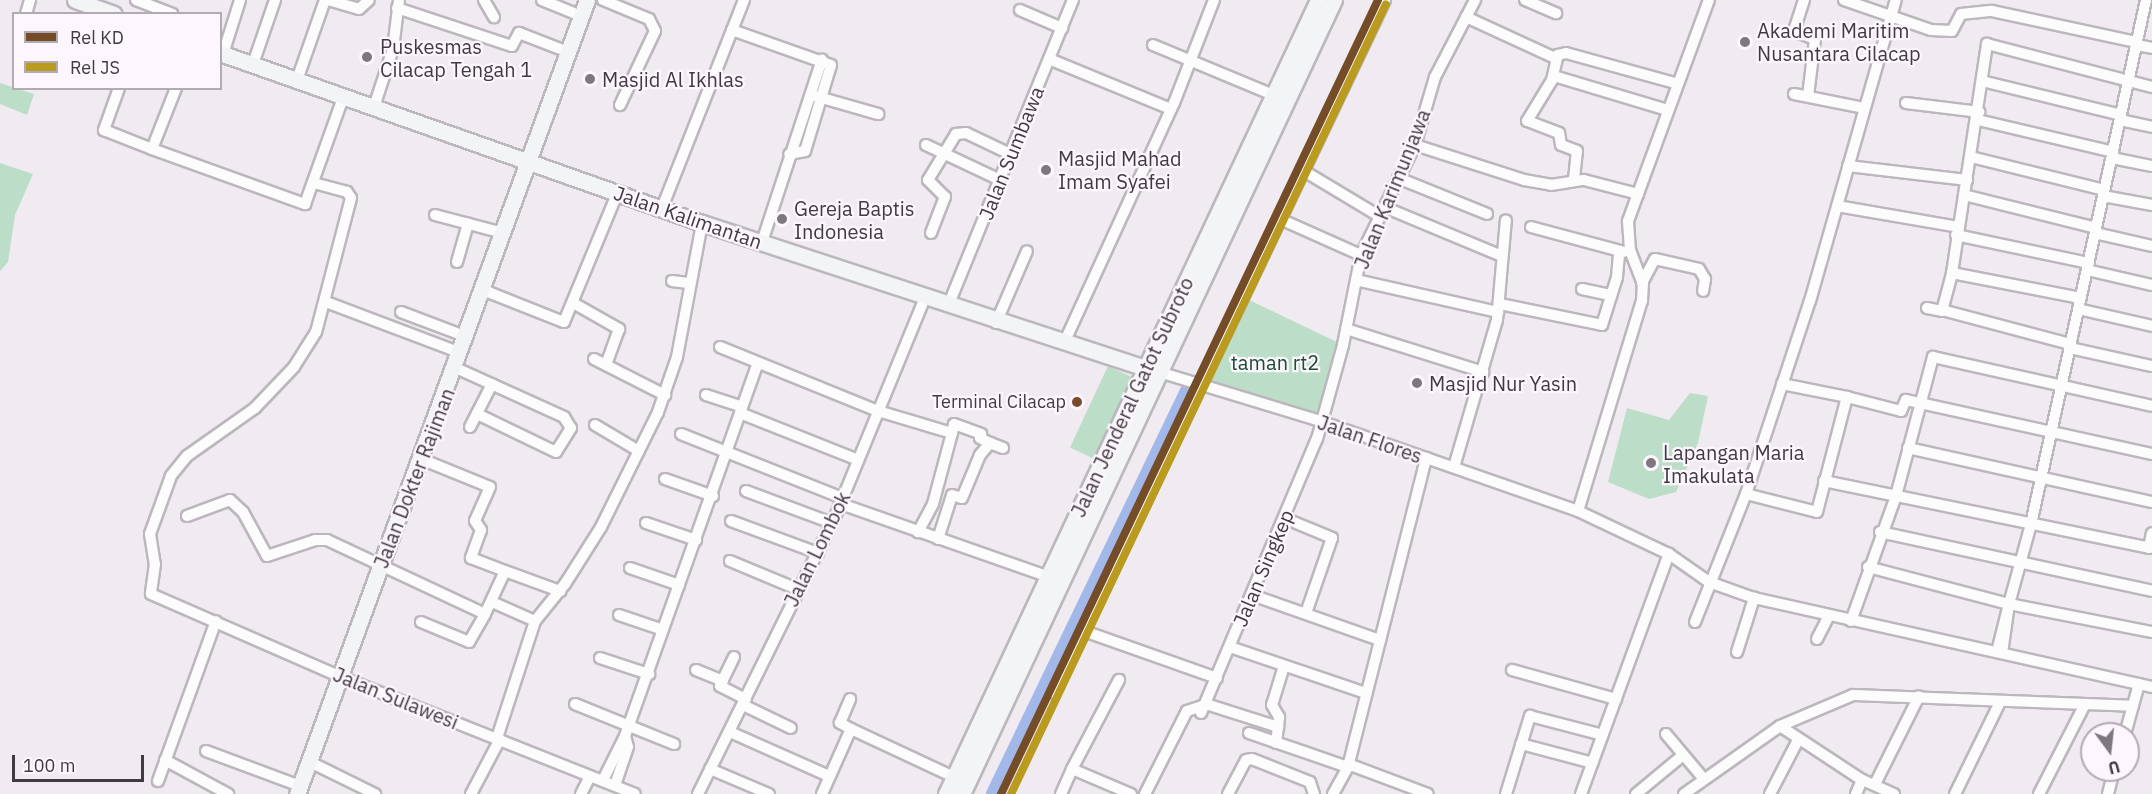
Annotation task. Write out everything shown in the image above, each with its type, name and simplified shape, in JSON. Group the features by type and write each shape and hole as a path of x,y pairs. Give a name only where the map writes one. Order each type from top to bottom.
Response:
{"street":[{"path":"75,0 97,3 111,12"},
{"path":"136,0 167,12"},
{"path":"224,44 240,0"},
{"path":"255,58 275,0"},
{"path":"299,76 326,0 359,9 369,0"},
{"path":"484,0 494,17"},
{"path":"542,0 581,16"},
{"name":"Jalan Dokter Rajiman","path":"298,790 467,336 587,0"},
{"path":"603,0 649,19 655,31 620,105"},
{"path":"662,208 744,0"},
{"name":"Jalan Sumbawa","path":"948,306 1073,0"},
{"path":"1064,343 1171,108 1214,0"},
{"path":"1054,693 1198,387 1385,0"},
{"name":"Jalan Karimunjawa","path":"1320,421 1347,329 1361,255 1415,145 1435,77 1475,0"},
{"path":"1524,0 1556,13"},
{"path":"1578,511 1642,301 1642,283 1630,250 1628,221 1675,83 1709,0"},
{"path":"1804,0 1794,31 1815,39 1808,96"},
{"path":"1844,0 1890,18 1952,31 1958,16 1992,6 2152,48"},
{"path":"1695,622 1746,494 1782,384 1837,206 1896,0"},
{"path":"1966,13 1968,0"},
{"name":"Jalan Jenderal Gatot Subroto","path":"945,794 1049,577 1142,370 1273,95 1323,1"},
{"name":"Jalan Jenderal Gatot Subroto","path":"962,794 1159,372 1323,1"},
{"path":"374,107 393,50 398,4 512,46 519,33 568,52"},
{"path":"2000,652 2009,604 2031,524 2128,82 2148,6"},
{"path":"1020,10 1062,28"},
{"path":"1466,17 1555,58 1566,53 1675,83"},
{"path":"732,30 822,60 832,68 805,151 789,154"},
{"name":"Jalan Kalimantan","path":"224,44 374,107 617,194 996,323 1142,370 1159,372"},
{"path":"1942,310 1952,273 1957,231 1978,116 1987,44 2152,87"},
{"path":"1153,45 1273,95"},
{"path":"1555,58 1554,76 1527,121 1559,133 1561,145 1577,151 1574,179"},
{"path":"1049,59 1171,108"},
{"path":"762,242 789,154 822,60"},
{"path":"1554,76 1667,110"},
{"path":"1982,81 2152,127"},
{"path":"118,90 104,130 302,204 314,183 344,95"},
{"path":"152,149 175,90"},
{"path":"1794,94 1864,108"},
{"path":"809,95 878,114"},
{"path":"1906,103 1978,116 2152,166"},
{"path":"931,233 945,197 928,180 945,151 962,132 1010,154"},
{"path":"926,145 945,151 1000,180"},
{"path":"1415,145 1524,180 1551,185 1574,179 1638,194"},
{"path":"1971,157 2152,206"},
{"path":"1848,166 1967,180"},
{"path":"1304,171 1382,211 1502,256"},
{"path":"1398,178 1487,214"},
{"path":"314,183 347,192 351,198 326,302 458,360 492,384 570,421 562,449 556,452 537,445 477,414"},
{"path":"483,290 561,322 575,304 617,194"},
{"path":"1964,195 2152,246"},
{"path":"1837,206 1957,231 2152,285"},
{"path":"435,215 503,233"},
{"path":"1280,219 1361,255"},
{"path":"1454,467 1483,372 1499,308 1506,220"},
{"path":"471,794 499,738 535,621 560,591 601,527 665,395 677,357 688,283 702,223"},
{"path":"457,262 468,224"},
{"path":"1530,227 1619,253 1630,250"},
{"path":"996,323 1027,251"},
{"path":"1356,280 1599,326 1604,324 1619,253"},
{"path":"1642,283 1654,259 1699,269 1705,279 1703,291"},
{"path":"1952,273 2079,304 2152,326"},
{"path":"672,281 688,283"},
{"path":"1582,289 1611,295"},
{"name":"Jalan Lombok","path":"698,794 730,732 797,589 832,524 925,298"},
{"name":"Jalan Sulawesi","path":"326,302 306,349 274,389 243,419 187,456 171,476 150,534 154,564 152,594 157,600 216,621 341,676 635,794"},
{"path":"575,304 619,329 606,365"},
{"path":"1927,308 1942,310 2070,346 2152,366"},
{"path":"401,312 467,336"},
{"path":"1347,329 1483,372"},
{"path":"720,348 878,411 952,434"},
{"path":"1851,621 1880,532 1896,496 1933,357 2061,388 2152,406"},
{"path":"594,359 665,395"},
{"path":"603,780 627,731 649,674 758,365"},
{"name":"Jalan Flores","path":"1159,372 1198,387 1320,421 1578,511 1669,554 1709,582 1754,598 1828,617 2000,652 2152,687"},
{"path":"470,427 492,384"},
{"path":"1782,384 1901,411 1906,400 2051,434 2152,454"},
{"path":"706,395 858,460"},
{"path":"1746,494 1813,513 1847,397"},
{"name":"Jalan Singkep","path":"1204,708 1284,518 1320,421"},
{"path":"918,532 933,504 954,424 981,434 980,438 1003,448"},
{"path":"596,425 639,451"},
{"path":"681,434 918,532 1049,577"},
{"path":"938,539 952,495 962,498 975,463 990,442"},
{"path":"1908,448 2152,502"},
{"path":"1333,794 1348,766 1426,458"},
{"path":"421,459 490,488 475,521 481,530 471,558 560,591"},
{"path":"665,479 713,496"},
{"path":"1824,481 2150,549 2152,533"},
{"path":"746,491 832,524"},
{"path":"187,516 230,500 243,512 267,556 315,540 327,540 485,614"},
{"path":"1284,518 1332,538 1306,613"},
{"path":"731,522 818,553"},
{"path":"646,523 696,540"},
{"path":"1880,532 2152,591"},
{"path":"1581,794 1669,554"},
{"path":"730,561 797,589"},
{"path":"1868,567 2009,604 2152,632"},
{"path":"630,568 679,585"},
{"path":"421,622 469,642 492,602 505,571"},
{"path":"1252,595 1380,640"},
{"path":"1737,652 1754,598"},
{"path":"492,602 535,621"},
{"path":"619,615 663,630"},
{"path":"1817,639 1828,617"},
{"path":"158,781 216,621"},
{"path":"1084,631 1217,678"},
{"path":"1230,647 1366,693"},
{"path":"734,657 723,681 722,689 791,728"},
{"path":"600,658 649,674"},
{"path":"1276,743 1279,717 1272,705 1284,666"},
{"path":"696,670 723,681"},
{"path":"1512,670 1616,699"},
{"path":"1061,794 1119,680"},
{"path":"2128,722 2139,684"},
{"path":"1684,794 1703,778 1780,726 1839,698 1919,696 2084,706 2133,706"},
{"path":"1875,784 1919,696"},
{"path":"850,699 840,723 954,777"},
{"path":"1955,794 2000,702"},
{"path":"574,704 627,731 674,744"},
{"path":"2039,794 2084,706"},
{"path":"1144,794 1187,711 1204,708 1278,727"},
{"path":"1506,794 1532,715 1603,735"},
{"path":"1780,726 1862,780 1894,794"},
{"path":"822,794 851,729"},
{"path":"615,785 628,747 627,731"},
{"path":"730,732 830,776"},
{"path":"1249,734 1348,766 1399,788 1428,794"},
{"path":"1666,735 1703,778"},
{"path":"1770,794 1798,740"},
{"path":"1521,744 1593,763"},
{"path":"206,751 298,790"},
{"path":"1636,794 1683,755"},
{"path":"1228,794 1246,760 1252,759 1310,782 1314,794"},
{"path":"165,760 228,794"},
{"path":"308,761 375,794"},
{"path":"710,769 769,794"},
{"path":"1072,769 1131,794"},
{"path":"581,794 590,776"},
{"path":"1856,794 1862,780"}],"green space":[{"path":"0,83 12,87 12,90 34,94 27,115 0,104"},
{"path":"0,163 33,174 15,215 8,262 0,271"},
{"name":"taman rt2","path":"1249,300 1343,345 1320,421 1204,389"},
{"path":"1108,366 1136,379 1098,461 1070,448"},
{"name":"Lapangan Maria Imakulata","path":"1690,393 1708,396 1698,443 1676,492 1649,499 1608,482 1627,408 1669,420"}],"waterway":[{"path":"994,794 1188,391"}],"rail line":[{"name":"KD","path":"1001,794 1378,0"},
{"name":"JS","path":"1011,794 1386,4"}],"place":[{"name":"Akademi Maritim Nusantara Cilacap","path":"1745,42"},
{"name":"Puskesmas Cilacap Tengah 1","path":"367,57"},
{"name":"Masjid Al Ikhlas","path":"590,79"},
{"name":"Masjid Mahad Imam Syafei","path":"1046,170"},
{"name":"Gereja Baptis Indonesia","path":"782,219"},
{"name":"Masjid Nur Yasin","path":"1417,383"},
{"name":"Terminal Cilacap","path":"1077,402"},
{"name":"Lapangan Maria Imakulata","path":"1651,463"}]}
